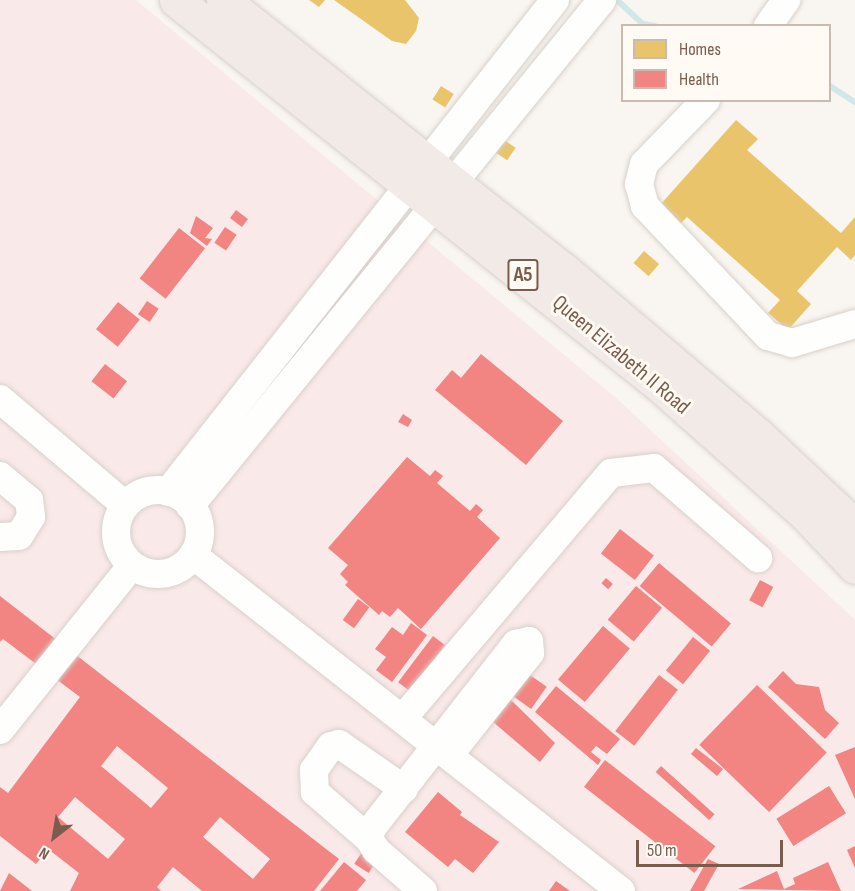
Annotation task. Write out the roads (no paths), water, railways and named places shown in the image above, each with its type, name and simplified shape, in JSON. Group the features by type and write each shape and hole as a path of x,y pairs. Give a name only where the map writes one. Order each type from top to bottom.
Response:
{"highway":[{"name":"Queen Elizabeth II Road","path":"176,0 430,181"},
{"name":"Queen Elizabeth II Road","path":"223,0 430,181 767,461 855,526"},
{"name":"Queen Elizabeth II Road","path":"767,461 855,567"}],"street":[{"path":"179,499 313,352 555,0"},
{"path":"179,499 288,334 602,0"},
{"path":"769,24 786,0"},
{"path":"704,102 644,164 639,184 645,206 768,336 792,343 855,324"},
{"path":"288,334 313,352"},
{"path":"0,399 125,505"},
{"path":"403,718 611,473 654,468 759,558"},
{"path":"0,476 28,500 31,517 19,536 0,537"},
{"path":"148,492 179,499 200,532 193,555 168,573 132,565 117,538 125,505 148,492"},
{"path":"193,555 621,891"},
{"path":"0,730 132,565"},
{"path":"404,789 339,744 331,746 314,770 315,792 369,839 423,891"},
{"path":"369,839 404,789 444,750"}],"waterway":[{"path":"617,0 643,24"},
{"path":"831,87 855,102"}]}
